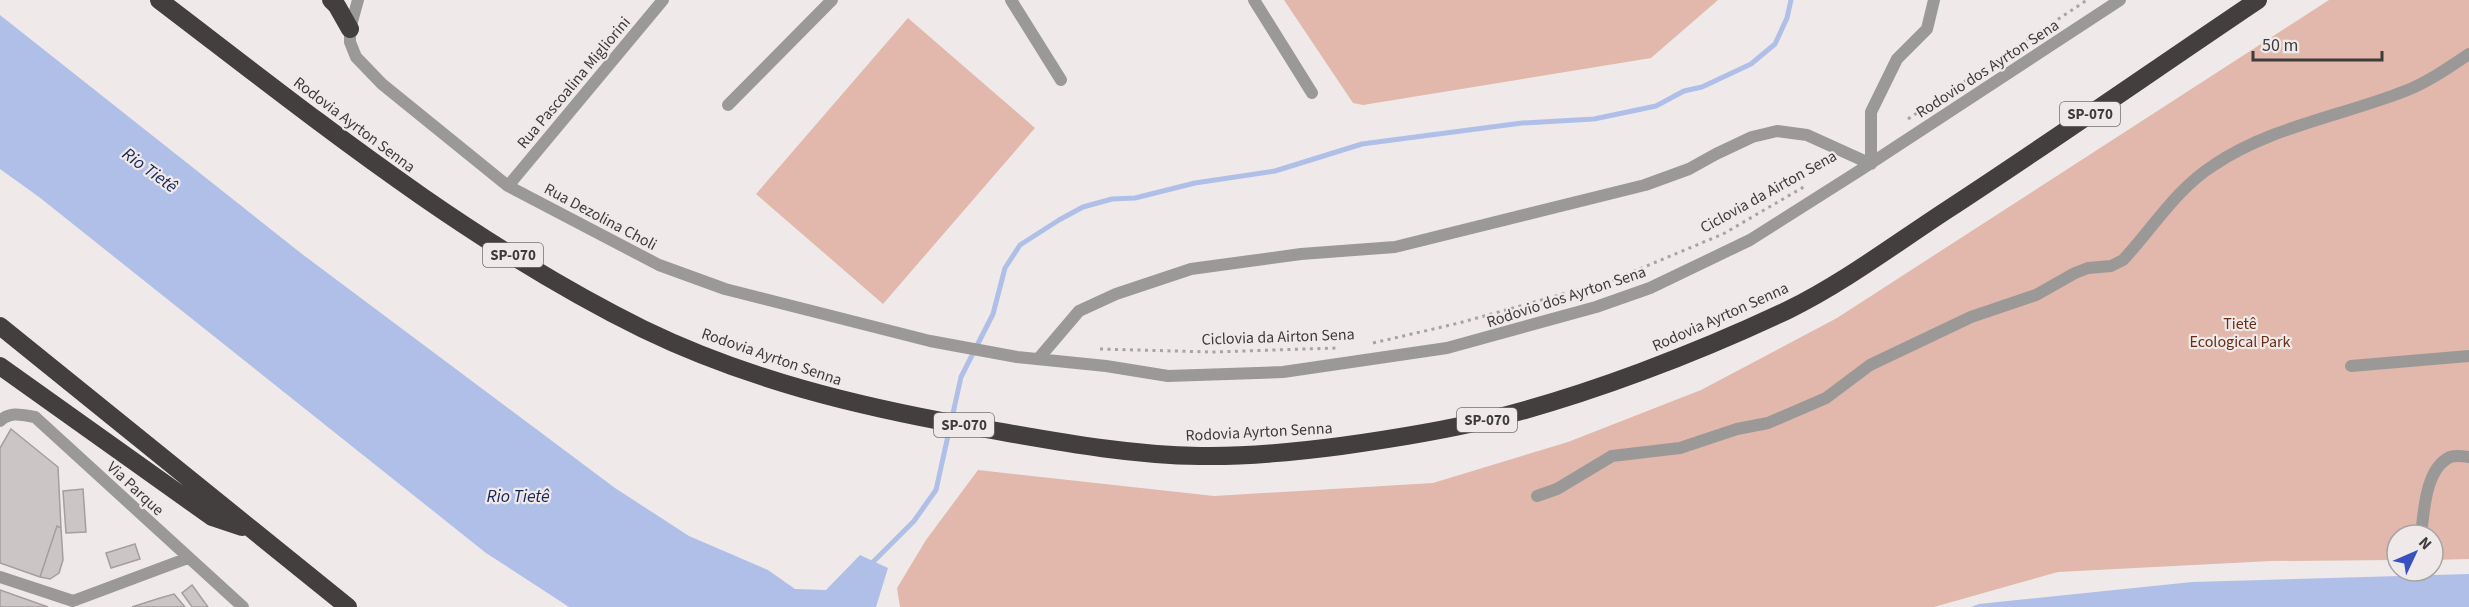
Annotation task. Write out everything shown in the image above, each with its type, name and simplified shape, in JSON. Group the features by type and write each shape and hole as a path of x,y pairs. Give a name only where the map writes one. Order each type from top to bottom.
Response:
{"highway":[{"name":"Rodovia Ayrton Senna","path":"159,0 398,182 535,269 644,329 717,360 805,391 916,417 1099,449 1200,456 1298,452 1389,440 1490,420 1662,364 1791,308 1865,264 2258,0"},
{"path":"331,0 350,29"},
{"path":"0,326 348,607"},
{"path":"0,366 212,517 255,532"}],"street":[{"name":"Rua Dezolina Choli","path":"358,0 350,29 350,42 357,57 367,70 508,186 659,265 725,289 930,341 1017,357"},
{"name":"Rua Pascoalina Migliorini","path":"508,186 663,0"},
{"path":"729,105 832,0"},
{"path":"1011,0 1061,80"},
{"path":"1254,0 1312,93"},
{"path":"1038,358 1079,311 1116,294 1191,269 1301,254 1395,247 1645,185 1689,169 1716,153 1752,137 1777,131 1807,135 1838,147 1871,164 1871,112 1897,58 1927,29 1934,0"},
{"name":"Rodovio dos Ayrton Sena","path":"1017,357 1168,376 1272,373 1348,364 1447,348 1596,307 1650,288 1750,240 1871,164 2120,0"},
{"path":"1537,496 1557,489 1612,456 1680,448 1737,429 1768,423 1826,398 1870,365 1971,317 2036,295 2082,270 2110,266 2123,261 2182,190 2243,147 2319,119 2400,94 2469,54"},
{"path":"2351,366 2469,356"},
{"name":"Via Parque","path":"0,421 4,417 18,414 35,417 243,607"},
{"path":"2423,523 2433,476 2452,456 2469,457"},
{"path":"0,577 73,604 188,558"}],"path":[{"path":"1907,120 2087,0"},
{"name":"Ciclovia da Airton Sena","path":"1363,345 1459,323 1613,280 1723,234 1814,180"},
{"name":"Ciclovia da Airton Sena","path":"1074,363 1089,349 1212,352 1341,348"}],"green space":[{"path":"1284,0 1718,0 1651,58 1363,105 1353,103"},
{"name":"Tietê Ecological Park","path":"2329,0 2469,0 2469,559 2445,560 2445,523 2385,523 2385,560 2271,561 2058,572 1934,607 900,607 897,588 926,540 978,470 1214,496 1433,483 1568,442 1701,390 1837,318"},
{"path":"908,18 1035,128 883,304 756,194"}],"water":[{"name":"Rio Tietê","path":"0,15 302,254 615,488 689,536 768,570 795,589 826,590 860,555 888,568 876,607 569,607 486,553 39,197 0,169"},
{"path":"2469,574 2469,607 1971,607 1979,604 2192,582 2385,576 2385,583 2445,583 2445,575"}],"building":[{"path":"11,429 58,467 61,528 57,526 40,577 0,563 0,448"},
{"path":"83,489 86,532 66,533 63,491"},
{"path":"57,526 61,528 63,560 59,573 50,579 40,577"},
{"path":"135,544 140,559 111,568 106,553"},
{"path":"192,585 208,607 192,607 182,593"},
{"path":"0,590 48,607 0,607"},
{"path":"174,594 185,607 132,607 160,598"}],"waterway":[{"path":"870,565 914,521 936,490 961,377 993,314 1005,268 1020,245 1059,220 1083,207 1112,199 1135,198 1195,183 1275,171 1362,144 1522,123 1594,119 1656,106 1684,91 1702,87 1751,64 1775,44 1787,18 1791,0"}]}
